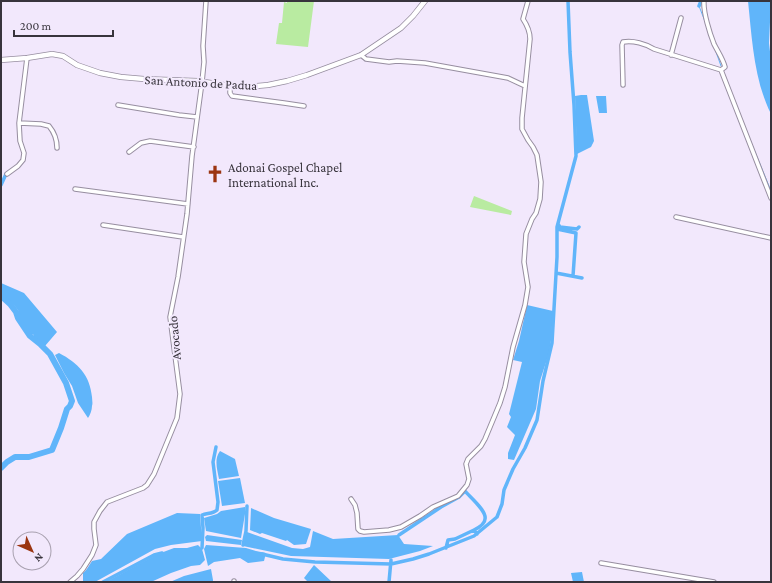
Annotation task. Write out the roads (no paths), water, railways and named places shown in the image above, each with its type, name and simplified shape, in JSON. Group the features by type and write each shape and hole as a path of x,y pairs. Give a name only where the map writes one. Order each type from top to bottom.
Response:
{"street":[{"name":"Avocado","path":"70,582 84,569 92,555 96,545 94,522 100,511 108,502 147,485 154,474 177,418 180,394 170,317 178,277 188,204 202,82 206,1"},
{"name":"San Antonio de Padua","path":"1,60 52,54 63,56 77,64 100,73 120,76 144,79 202,82 230,86 247,87 268,85 287,82 361,55 401,28 425,1"},
{"path":"351,498 355,505 357,527 359,531 364,532 397,529 433,507 458,496 467,485 469,479 466,464 468,459 481,446 485,439 500,403 505,387 516,335 525,305 528,287 524,262 526,234 536,213 540,199 537,156 522,129 530,39 530,33 526,22 523,19 528,1"},
{"path":"704,1 708,25 714,44 724,63 725,67 722,70 771,198"},
{"path":"671,55 681,18"},
{"path":"624,85 622,46 623,42 629,41 722,70"},
{"path":"361,55 366,59 389,62 397,61 425,63 508,78 525,86"},
{"path":"7,174 18,166 23,160 24,153 20,141 19,112 27,58"},
{"path":"230,86 230,93 232,96 304,106"},
{"path":"118,105 197,117"},
{"path":"19,123 49,126 57,142 57,148"},
{"path":"129,152 141,143 150,141 194,147"},
{"path":"75,189 188,204"},
{"path":"676,217 771,238"},
{"path":"103,225 183,237"},
{"path":"601,563 714,582"}],"water":[{"path":"748,1 771,1 769,43 771,60 771,114 765,101 757,73"},
{"path":"587,95 594,141 591,147 577,154 575,96"},
{"path":"596,96 606,96 607,113 599,113"},
{"path":"1,283 24,293 57,332 45,346 34,337 34,335 28,333 25,325 21,321 18,310 1,294"},
{"path":"527,305 553,311 551,340 549,353 540,381 536,409 514,460 508,459 508,453 515,435 507,427 511,417 509,414 522,362 513,360"},
{"path":"59,353 72,361 82,370 89,382 92,404 88,418 78,403 72,386 55,355"},
{"path":"220,451 235,459 239,476 219,479 217,457"},
{"path":"240,478 245,503 222,506 218,481"},
{"path":"245,507 241,538 206,531 204,518 217,514 221,511"},
{"path":"251,508 274,518 311,529 306,544 294,545 287,540 286,541 262,533 260,534 250,530"},
{"path":"177,513 200,514 202,541 171,545 155,549 95,582 83,581 83,573 92,561 101,559 127,534"},
{"path":"313,531 333,539 398,535 404,544 433,546 389,559 291,556 243,546 247,532 292,548 303,549 310,547"},
{"path":"207,535 242,540 241,545 206,541 205,537"},
{"path":"198,545 202,549 205,560 200,565 191,566 151,582 106,582 158,554 174,548 187,548"},
{"path":"206,545 246,548 266,553 264,561 248,563 240,558 214,562 208,566 204,549"},
{"path":"314,565 332,582 308,582 304,578"},
{"path":"211,569 213,582 170,582 184,576"},
{"path":"582,572 584,582 573,582 571,573"}],"waterway":[{"path":"262,554 283,559 315,562 391,564 429,554 474,536 497,517 502,504 504,490 537,420 543,381 552,343 557,257 557,227 576,156 568,1"},
{"path":"699,6 701,1"},
{"path":"699,6 706,24"},
{"path":"715,49 721,66"},
{"path":"746,130 771,191"},
{"path":"1,185 6,174 9,172"},
{"path":"558,224 560,227 577,229 579,227"},
{"path":"557,229 576,233 573,276"},
{"path":"556,273 582,278"},
{"path":"1,296 16,312 18,318 30,336 50,354 66,383 72,401 67,409 52,450 29,457 15,457 1,468"},
{"path":"202,548 202,515 212,513 217,510 218,502 213,462 216,447"},
{"path":"399,535 459,497 465,491 481,508 485,516 484,523 474,530 477,534"},
{"path":"243,545 246,531 247,506"},
{"path":"446,548 448,540 455,539 474,530"},
{"path":"103,582 154,555 162,553"},
{"path":"389,582 391,560"}],"place":[{"name":"Adonai Gospel Chapel International Inc.","path":"215,174"}]}
